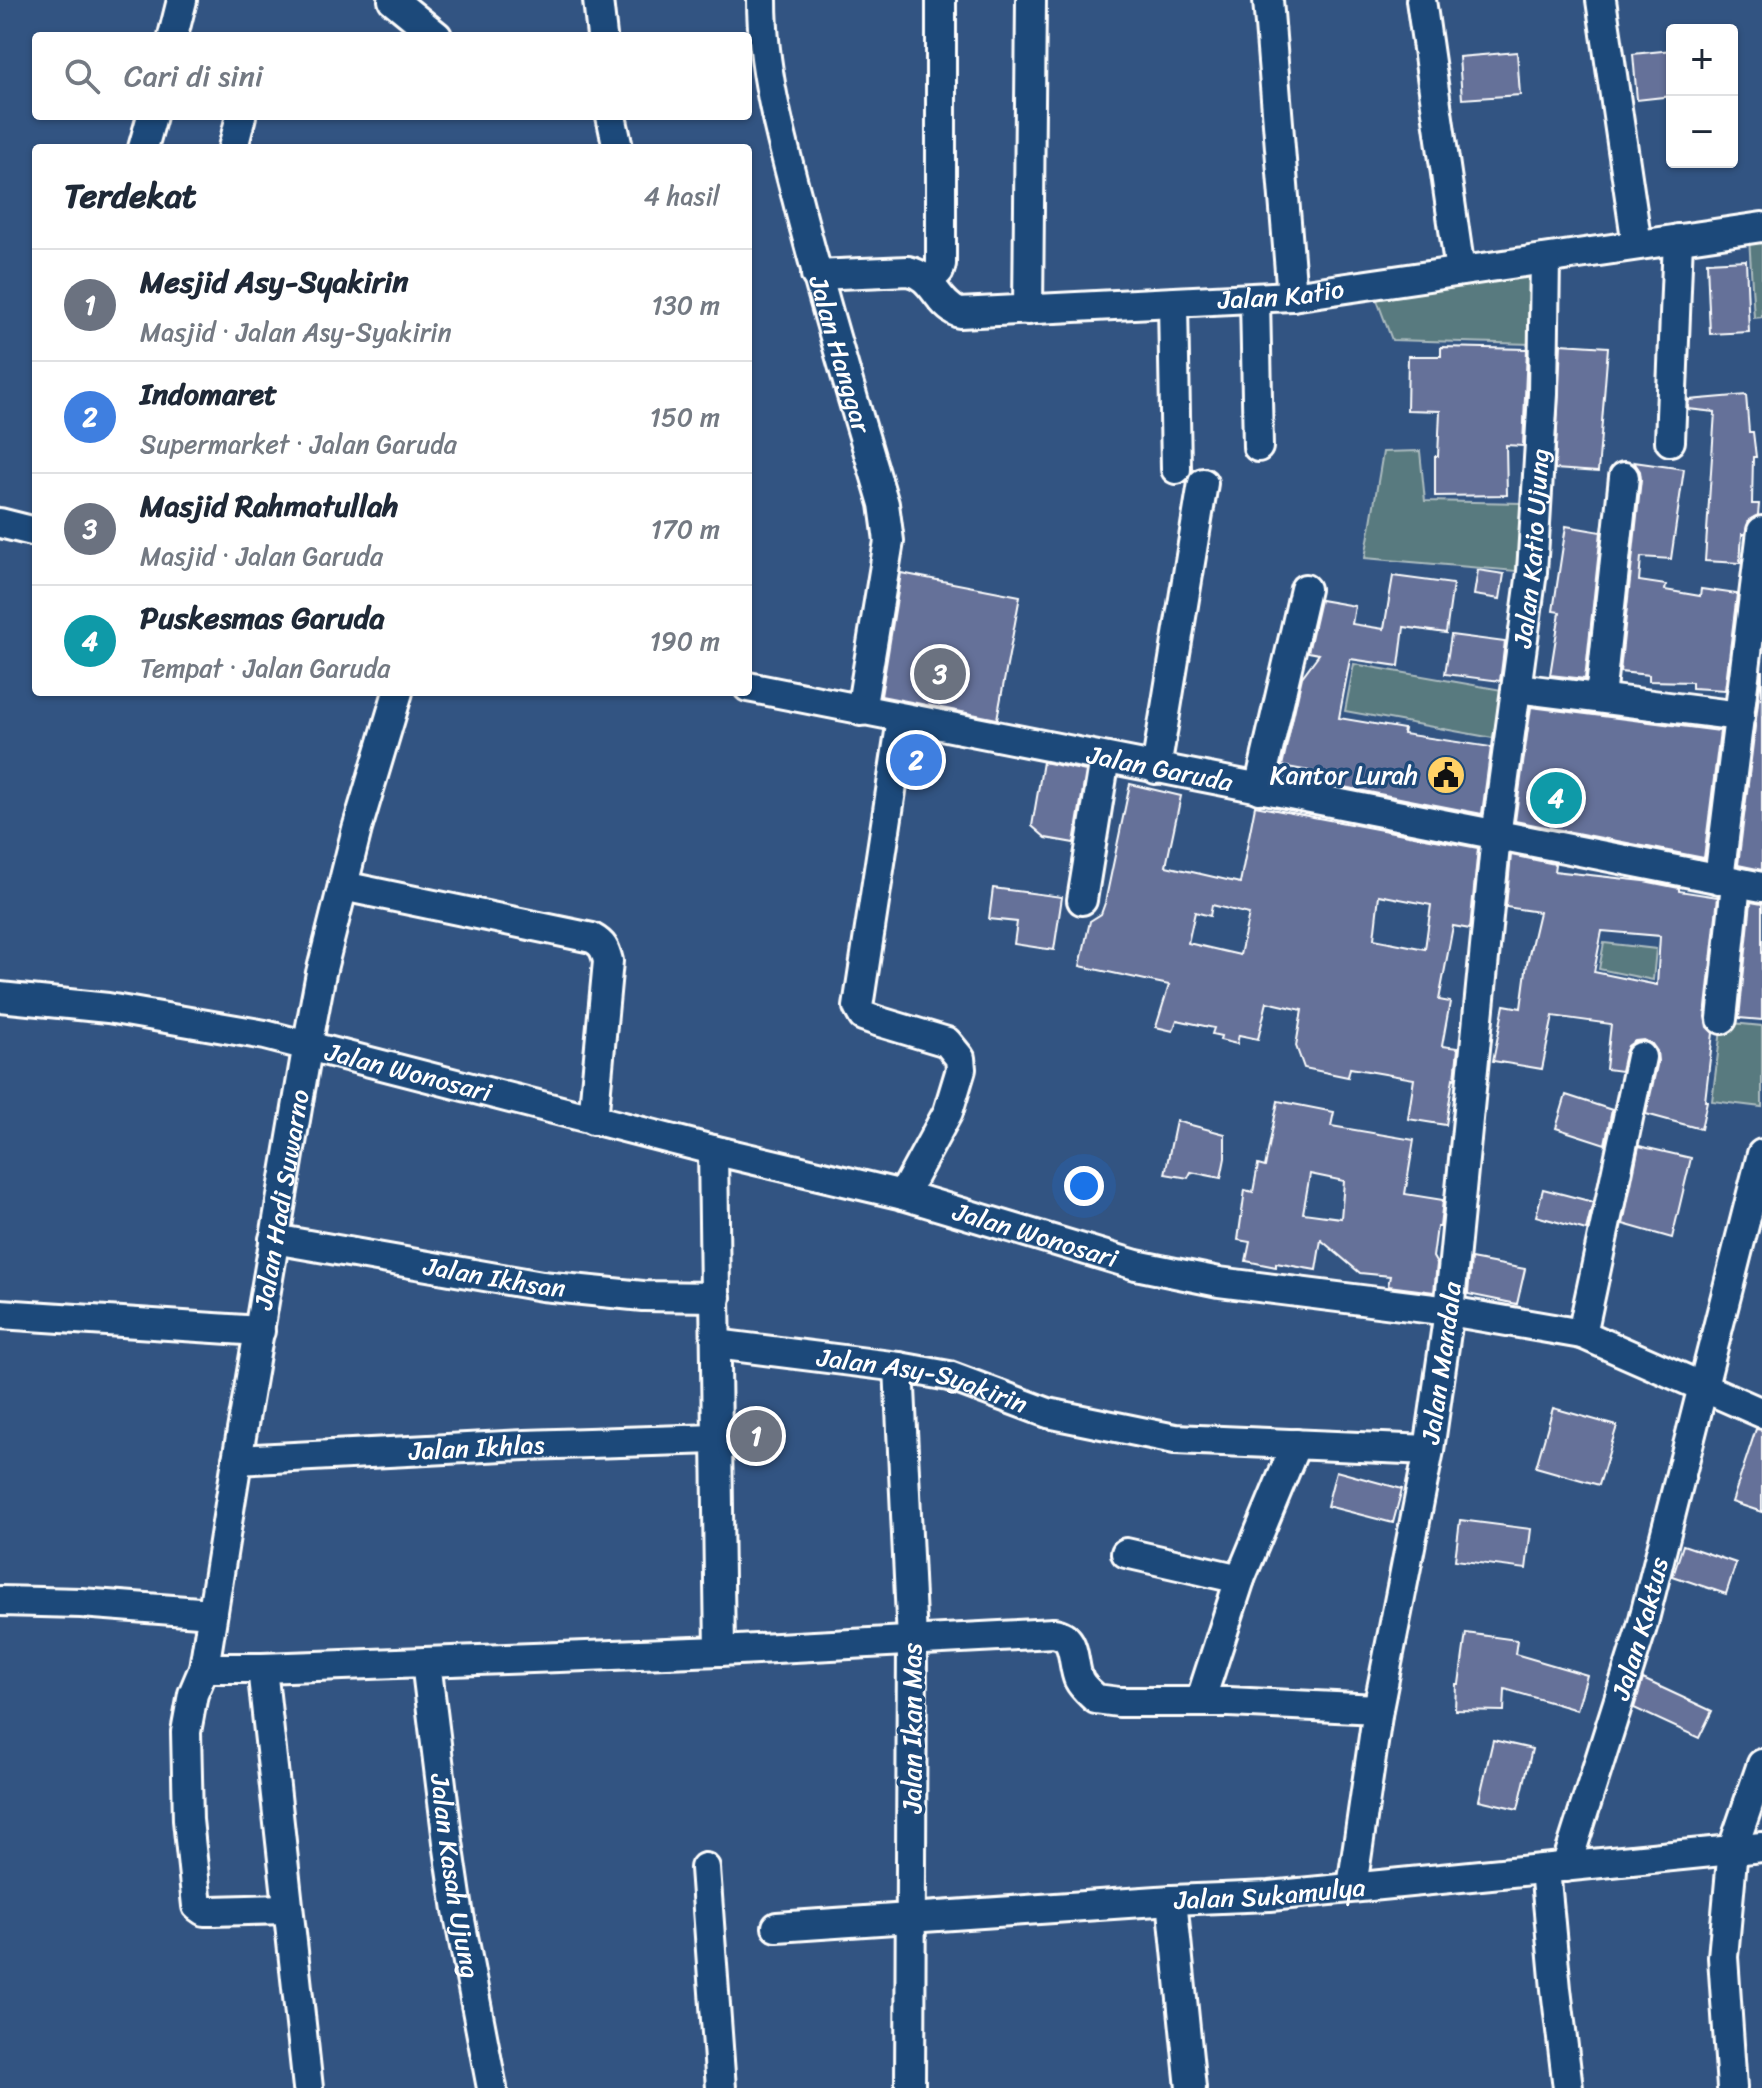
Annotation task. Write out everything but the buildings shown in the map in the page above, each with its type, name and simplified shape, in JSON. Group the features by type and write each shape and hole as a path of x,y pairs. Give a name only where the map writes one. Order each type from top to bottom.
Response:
{"street":[{"path":"174,32 182,0"},
{"path":"393,0 432,32"},
{"path":"598,0 602,32"},
{"name":"Jalan Hanggar","path":"762,0 775,113 816,275 884,504 889,541 861,711"},
{"path":"816,275 908,271 918,273 928,281 939,271 941,0"},
{"path":"1028,310 1031,0"},
{"path":"1268,0 1292,296"},
{"path":"1421,0 1460,271"},
{"path":"1601,0 1637,245"},
{"path":"144,144 151,120"},
{"path":"234,144 240,120"},
{"path":"612,120 617,144"},
{"name":"Jalan Katio","path":"928,281 942,302 959,313 1255,299 1762,227"},
{"path":"1670,441 1678,239"},
{"name":"Jalan Katio Ujung","path":"1496,836 1532,572 1543,394 1545,259"},
{"path":"1255,299 1258,447"},
{"path":"1173,304 1176,469"},
{"path":"1600,698 1624,477"},
{"path":"1156,769 1203,483"},
{"path":"0,523 32,531"},
{"path":"1722,1019 1739,883 1740,716 1756,622 1762,531"},
{"path":"1259,789 1305,589"},
{"name":"Jalan Garuda","path":"752,688 1739,883"},
{"path":"1517,688 1740,716"},
{"name":"Jalan Hadi Suwarno","path":"287,1909 204,1911 195,1902 188,1820 186,1732 193,1694 204,1668 321,973 357,829 397,696"},
{"path":"902,719 858,1007 863,1016 947,1042 960,1058 961,1069 948,1112 903,1195"},
{"path":"1082,900 1105,758"},
{"name":"Jalan Mandala","path":"1352,1887 1378,1709 1429,1450 1449,1311 1496,836"},
{"path":"343,886 592,938 600,943 608,961 593,1120"},
{"name":"Jalan Wonosari","path":"0,997 142,1013 265,1035 593,1120 903,1195 1136,1265 1219,1282 1449,1311 1582,1334 1762,1413"},
{"path":"1582,1334 1641,1057"},
{"path":"713,1150 720,1651"},
{"name":"Jalan Kaktus","path":"1555,1868 1642,1627 1762,1154"},
{"name":"Jalan Ikhsan","path":"274,1239 542,1286 603,1294 716,1297"},
{"path":"0,1314 260,1331"},
{"name":"Jalan Asy-Syakirin","path":"716,1344 949,1376 1048,1413 1175,1439 1429,1450"},
{"name":"Jalan Ikan Mas","path":"899,1367 912,1640 910,2088"},
{"name":"Jalan Ikhlas","path":"237,1460 716,1439"},
{"path":"1200,1702 1240,1579 1296,1444"},
{"path":"1126,1553 1240,1579"},
{"path":"0,1601 81,1603 212,1613"},
{"path":"204,1668 720,1651 1063,1634 1071,1645 1080,1681 1096,1699 1378,1709"},
{"name":"Jalan Kasah Ujung","path":"426,1662 450,1856 492,2088"},
{"path":"262,1668 308,2088"},
{"path":"1732,2088 1723,1957 1733,1848 1762,1764"},
{"name":"Jalan Sukamulya","path":"777,1927 1270,1896 1762,1847"},
{"path":"705,1868 721,2088"},
{"path":"1555,1868 1556,1989 1568,2088"},
{"path":"1172,1900 1191,2088"}],"green space":[{"path":"1762,236 1762,317 1754,318 1749,237"},
{"path":"1530,270 1534,279 1532,344 1392,340 1374,292"},
{"path":"1420,451 1425,501 1522,503 1516,571 1365,558 1383,452"},
{"path":"1354,664 1502,690 1493,738 1345,711"},
{"path":"1604,943 1656,949 1653,980 1599,969"},
{"path":"1722,1022 1762,1026 1762,1107 1712,1101"}],"place":[{"name":"Masjid Rahmatullah","path":"940,674"},
{"name":"Indomaret","path":"916,760"},
{"name":"Kantor Lurah","path":"1446,775"},
{"name":"Puskesmas Garuda","path":"1556,798"},
{"name":"Mesjid Asy-Syakirin","path":"756,1436"}]}
